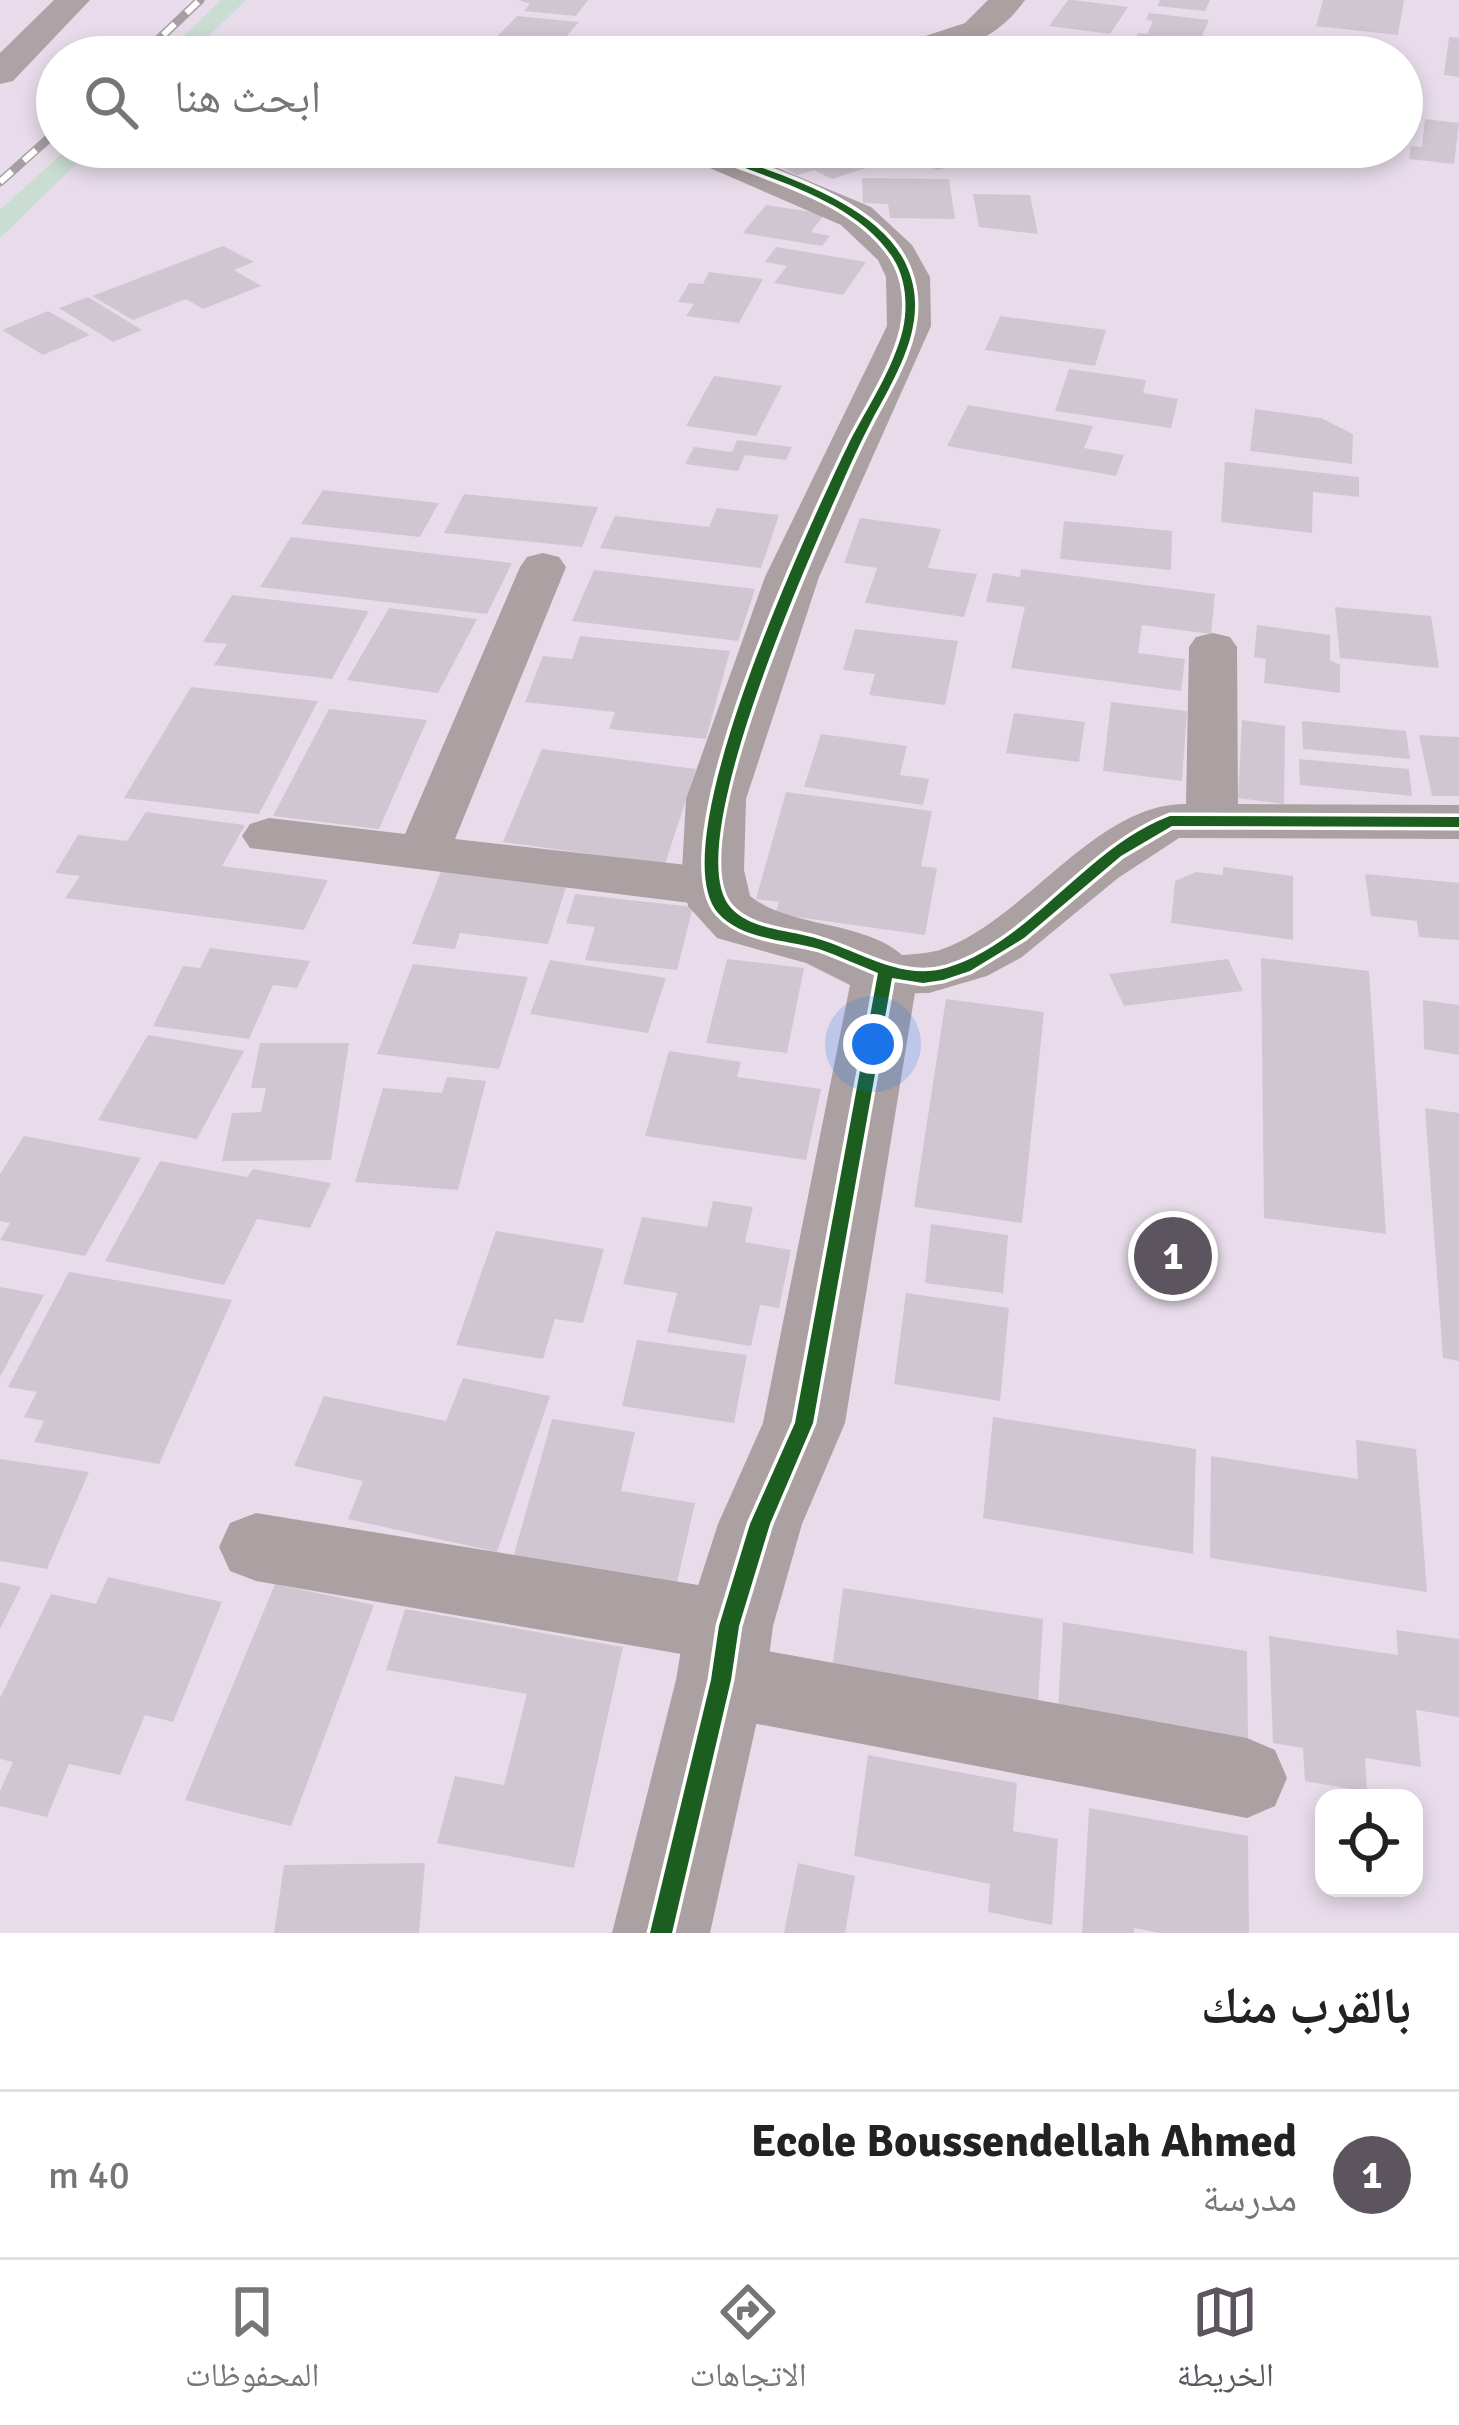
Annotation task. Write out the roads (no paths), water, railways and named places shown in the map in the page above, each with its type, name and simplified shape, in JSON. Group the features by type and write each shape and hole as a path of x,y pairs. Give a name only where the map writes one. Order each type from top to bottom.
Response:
{"main road":[{"path":"37,36 73,0"},
{"path":"0,74 36,38"}],"street":[{"path":"960,36 977,30 1007,0"},
{"path":"743,168 856,216 897,254 908,278 909,326 792,577 716,799 714,887 720,905 740,922 830,947 885,974 920,977 964,968 1006,940 1132,837 1171,820 1459,822"},
{"path":"423,853 543,567"},
{"path":"1212,818 1213,647"},
{"path":"268,836 714,887"},
{"path":"661,1933 725,1653 760,1524 804,1423 885,974"},
{"path":"256,1547 1246,1778"}],"railway":[{"path":"162,36 200,0"},
{"path":"0,182 36,150"}],"place":[{"name":"Ecole Boussendellah Ahmed","path":"1173,1256"}]}
